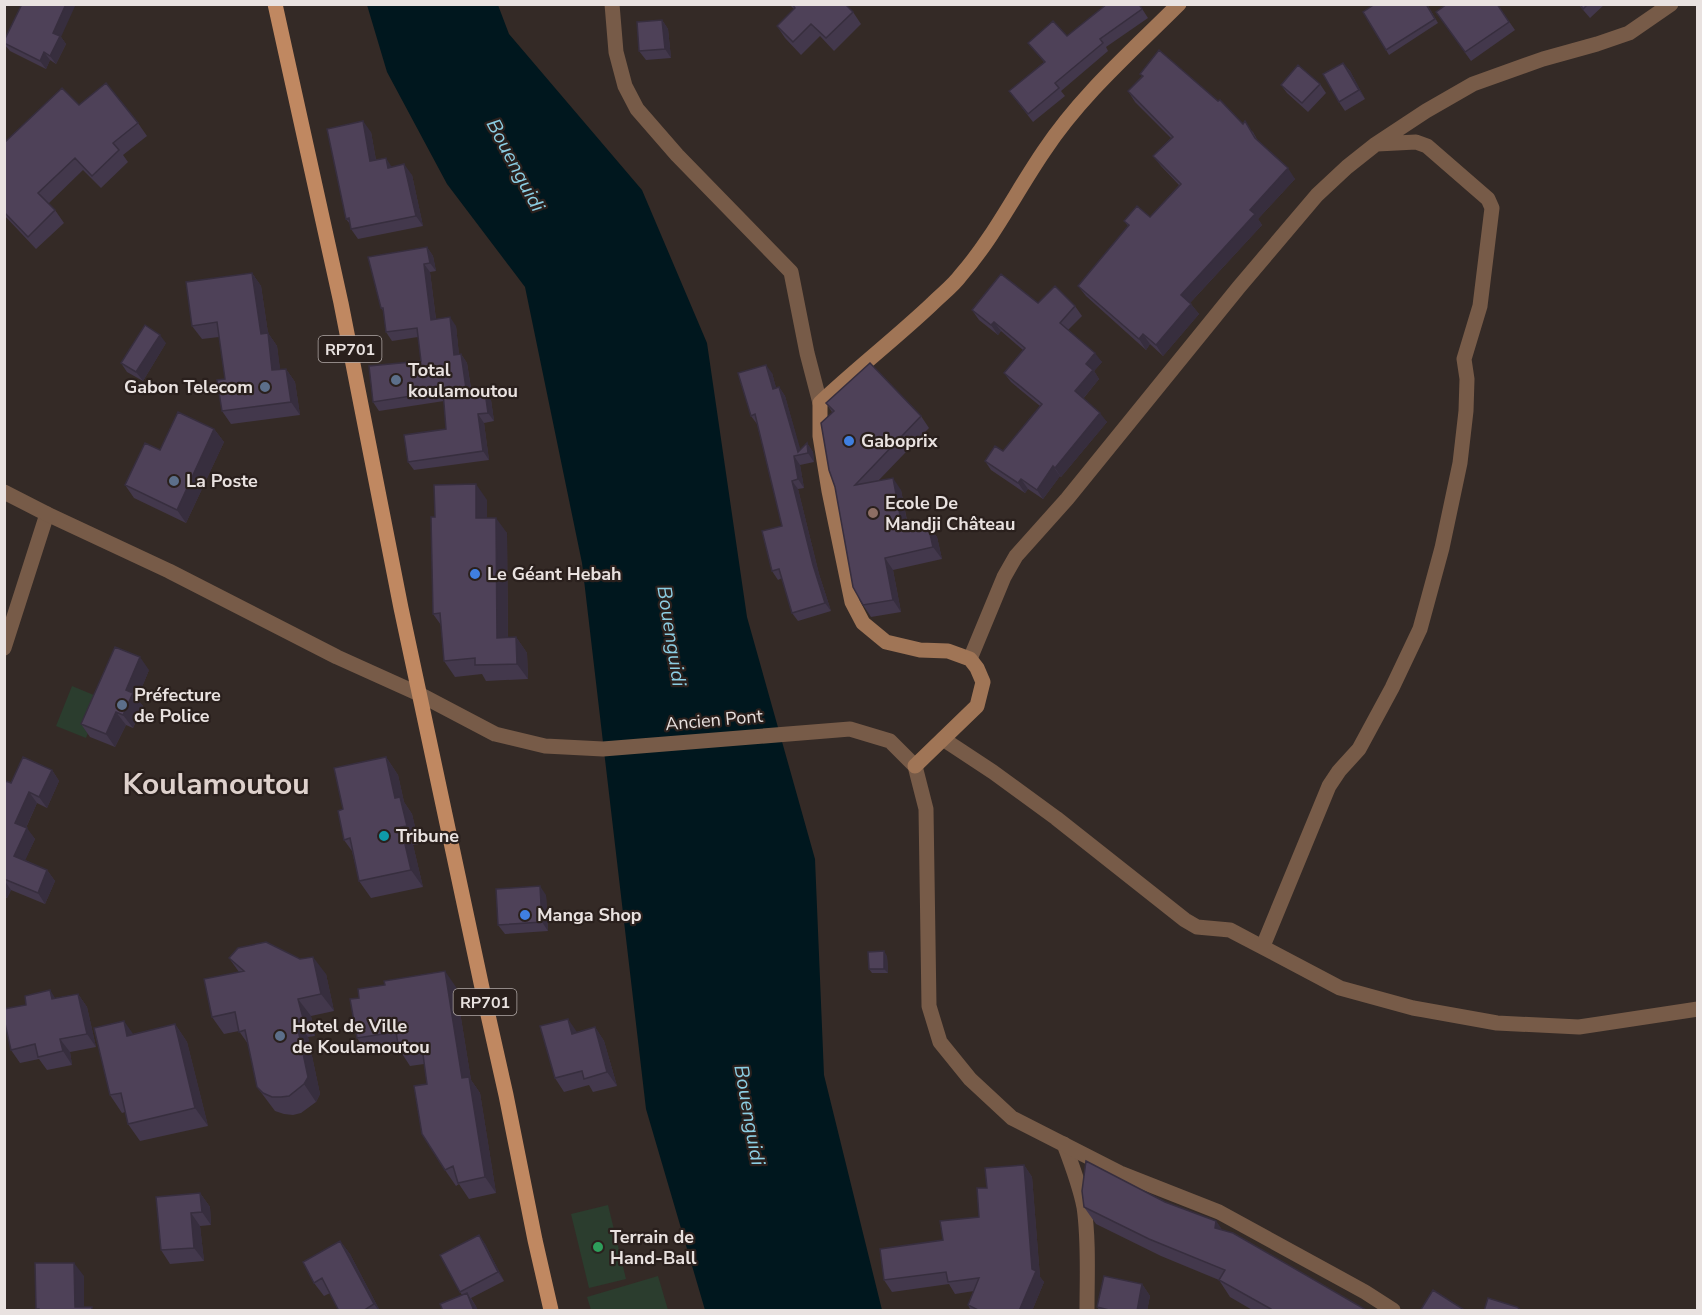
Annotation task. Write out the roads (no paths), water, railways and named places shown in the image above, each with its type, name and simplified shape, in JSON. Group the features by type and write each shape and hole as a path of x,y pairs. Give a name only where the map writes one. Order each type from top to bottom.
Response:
{"main road":[{"name":"RP701","path":"275,4 341,303 419,694 551,1311"},
{"path":"915,766 977,706 983,682 970,659 948,651 920,650 886,642 863,623 852,602 828,491 820,436 819,403 895,338 960,277 990,238 1044,150 1072,114 1106,74 1179,4"}],"street":[{"path":"612,4 616,52 625,86 637,109 677,155 791,272 819,403"},
{"path":"970,659 1004,577 1016,556 1067,499 1239,286 1317,195 1376,144 1473,84 1543,58 1629,33 1671,4"},
{"path":"1263,946 1329,786 1359,749 1420,629 1442,548 1460,463 1466,411 1467,379 1464,359 1479,306 1492,208 1488,199 1427,146 1416,142 1376,144"},
{"name":"Ancien Pont","path":"4,492 169,571 337,657 419,694 495,734 545,746 603,749 849,729 890,741 915,766"},
{"path":"4,648 47,514"},
{"path":"943,739 1056,818 1185,920 1197,927 1230,930 1340,988 1413,1008 1497,1023 1579,1027 1698,1009"},
{"path":"915,766 926,809 929,1005 940,1042 970,1079 1012,1118 1120,1173 1219,1212 1365,1292 1393,1311"},
{"path":"1064,1144 1078,1181 1084,1208 1087,1311"}],"water":[{"name":"Bouenguidi","path":"367,5 498,5 509,34 642,190 707,343 747,617 815,859 824,1075 882,1310 705,1310 646,1109 582,563 525,287 447,184 387,72"}],"place":[{"name":"Total koulamoutou","path":"396,380"},
{"name":"Gabon Telecom","path":"265,387"},
{"name":"Gaboprix","path":"849,441"},
{"name":"La Poste","path":"174,481"},
{"name":"Ecole De Mandji Château","path":"873,513"},
{"name":"Le Géant Hebah","path":"475,574"},
{"name":"Préfecture de Police","path":"122,705"},
{"name":"Tribune","path":"384,836"},
{"name":"Manga Shop","path":"525,915"},
{"name":"Hotel de Ville de Koulamoutou","path":"280,1036"},
{"name":"Terrain de Hand-Ball","path":"598,1247"}],"district":[{"name":"Koulamoutou","path":"216,784"}]}
